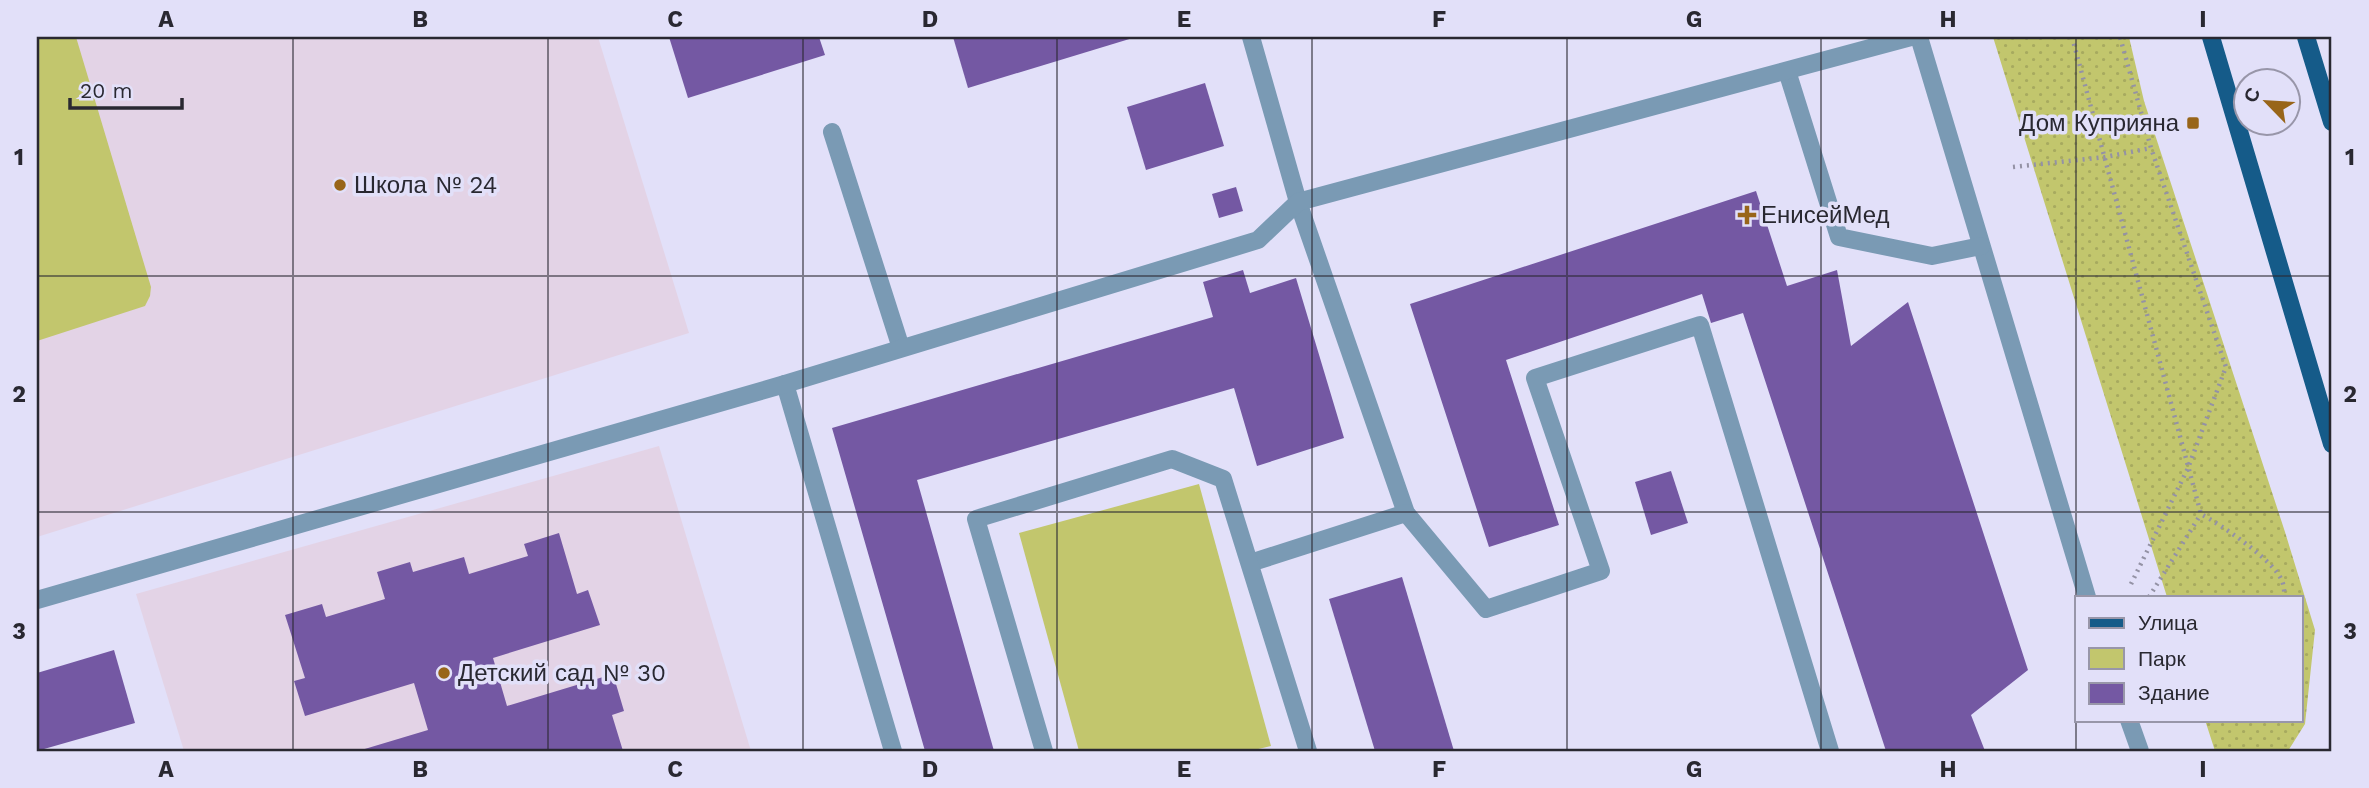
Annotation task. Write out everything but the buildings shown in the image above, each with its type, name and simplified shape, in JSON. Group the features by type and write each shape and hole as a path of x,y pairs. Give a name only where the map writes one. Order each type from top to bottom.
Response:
{"main road":[{"path":"2211,37 2332,444"},
{"path":"2306,37 2332,122"}],"lane":[{"path":"1251,37 1298,202 1406,513 1486,609 1601,571 1535,377 1700,325 1830,751"},
{"path":"37,600 785,384 1258,240 1298,202 1911,37"},
{"path":"1919,37 2087,596"},
{"path":"1787,71 1839,237 1932,256 1981,246"},
{"path":"832,132 901,348"},
{"path":"785,384 893,751"},
{"path":"1044,751 976,519 1172,459 1223,479 1308,751"},
{"path":"1250,562 1406,513"},
{"path":"2130,722 2140,751"}],"path":[{"path":"2072,37 2201,514 2220,524 2274,569 2283,581 2285,596"},
{"path":"2120,37 2151,148 2226,367 2188,468 2131,584"},
{"path":"2013,167 2105,158 2151,148"},
{"path":"2150,596 2201,514"}],"shaded area":[{"name":"Школа № 24","path":"37,37 598,37 689,333 37,537"},
{"name":"Детский сад № 30","path":"659,446 751,751 184,751 136,594"}],"green space":[{"path":"37,37 76,37 151,287 145,306 37,341"},
{"path":"1993,37 2129,37 2144,101 2315,630 2305,724 2288,751 2215,751 2206,722 2302,722 2302,596 2167,596"},
{"path":"1199,484 1271,746 1250,751 1079,751 1019,533"}],"place":[{"name":"Дом Куприяна","path":"2193,123"},
{"name":"Школа № 24","path":"340,185"},
{"name":"ЕнисейМед","path":"1747,215"},
{"name":"Детский сад № 30","path":"444,673"}]}
